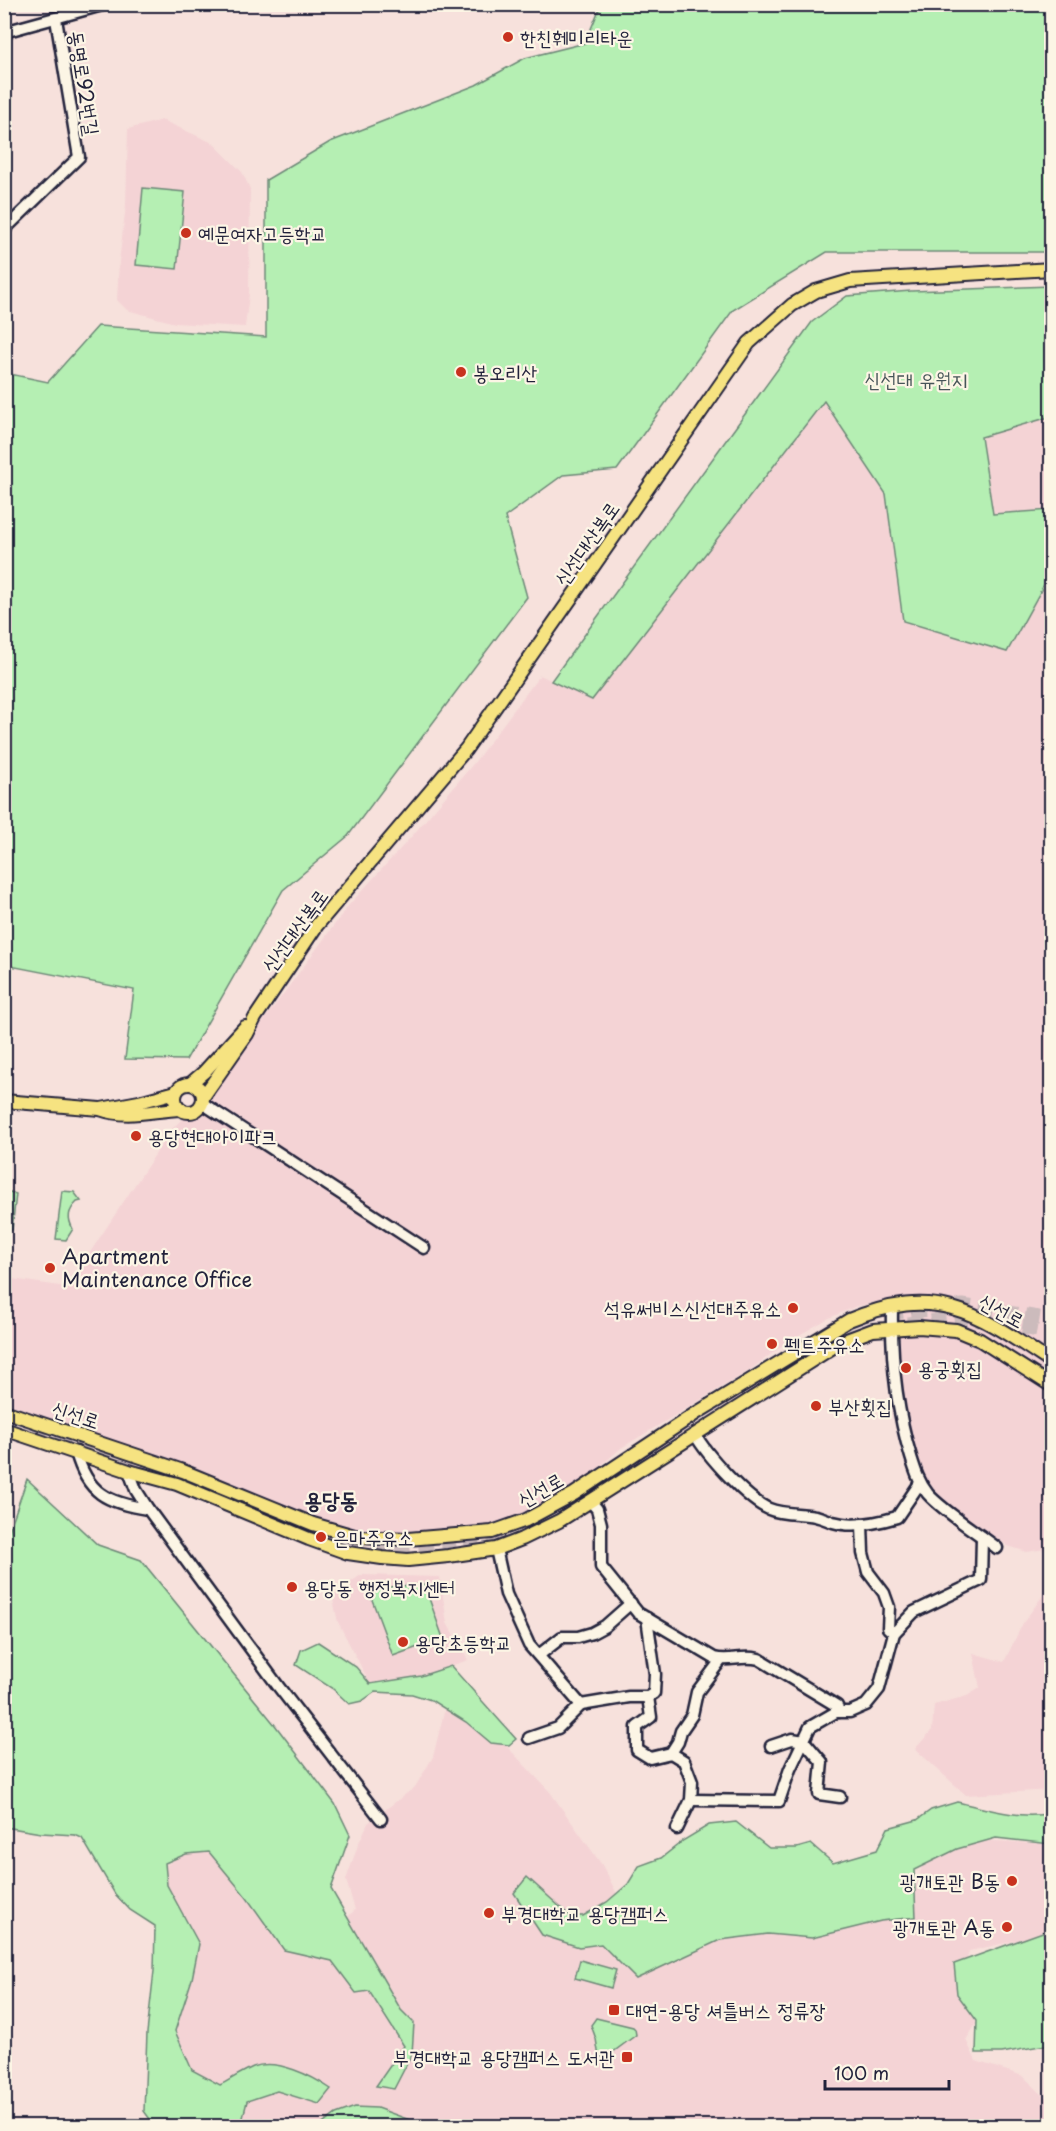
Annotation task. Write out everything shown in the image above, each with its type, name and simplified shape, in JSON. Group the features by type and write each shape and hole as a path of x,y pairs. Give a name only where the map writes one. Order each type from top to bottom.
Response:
{"main road":[{"name":"신선대산복로","path":"100,1109 128,1115 180,1109 193,1111 247,1034 255,1018 318,925 466,749 749,343 792,305 816,291 850,281 1052,269"},
{"name":"신선대산복로","path":"4,1101 100,1109 176,1092 179,1087 191,1083 255,1018"},
{"path":"191,1083 201,1091 202,1100"},
{"path":"176,1092 176,1104 180,1109"},
{"name":"신선로","path":"4,1411 183,1471 314,1524 358,1537 439,1538 492,1532 516,1524 574,1494 696,1414 849,1320 892,1306 930,1303 965,1312 993,1323 1052,1363"},
{"name":"신선로","path":"4,1429 129,1471 177,1484 348,1553 408,1560 496,1549 522,1539 591,1502 842,1342 873,1330 919,1327 956,1330 980,1340 1052,1386"},
{"path":"516,1524 522,1539"}],"street":[{"path":"4,32 106,4"},
{"name":"동명로92번길","path":"4,230 79,156 56,19"},
{"path":"202,1100 424,1248"},
{"path":"892,1306 898,1406 904,1434 920,1483 929,1496 997,1548"},
{"path":"695,1434 717,1464 769,1510 817,1516 835,1523 879,1522 897,1517 920,1483"},
{"path":"76,1452 80,1466 91,1486 117,1502 148,1509"},
{"path":"129,1471 136,1490 148,1509 278,1686 381,1819"},
{"path":"591,1502 597,1509 602,1524 602,1567 638,1613 714,1658 721,1660 747,1656 759,1659 837,1706 839,1712"},
{"path":"862,1524 863,1553 868,1572 884,1593 889,1607 888,1628 894,1633"},
{"path":"691,1800 778,1801 810,1727 836,1712 850,1712 867,1705 879,1689 894,1633 914,1612 981,1580 982,1536"},
{"path":"496,1549 506,1594 529,1645 581,1705"},
{"path":"539,1655 562,1637 578,1637 605,1626 631,1603"},
{"path":"529,1738 558,1728 581,1705 628,1697 648,1697 654,1693 655,1674 647,1618"},
{"path":"671,1754 681,1731 692,1715 697,1692 721,1660"},
{"path":"648,1697 651,1717 637,1727 637,1750 650,1758 671,1754 684,1761 692,1782 691,1800 677,1829"},
{"path":"771,1746 792,1739 804,1740 822,1762 819,1794 840,1797"}],"shaded area":[{"name":"예문여자고등학교","path":"162,120 213,143 242,172 250,189 249,294 245,327 175,323 127,310 117,300 126,205 128,129"},
{"path":"824,400 886,494 903,621 1007,652 1051,572 1051,1548 1027,1552 1008,1546 954,1509 925,1480 904,1408 897,1348 884,1304 878,1303 857,1306 829,1318 787,1342 750,1370 621,1448 580,1484 528,1516 492,1528 422,1538 357,1535 5,1403 5,1278 67,1287 172,1129 216,1085 349,905 474,763 540,675 592,700"},
{"path":"1051,410 1051,510 993,514 981,436 1046,418"},
{"name":"용당초등학교","path":"361,1575 440,1577 447,1623 468,1660 421,1676 370,1684 338,1622 332,1595"},
{"path":"1051,1584 1051,1790 966,1795 915,1749 932,1730 934,1705 967,1696 980,1688 973,1653 1004,1662 1023,1623"},
{"name":"부경대학교 용당캠퍼스","path":"446,1704 498,1737 550,1792 602,1865 642,1942 719,1916 772,1935 825,1921 910,1904 926,1854 953,1836 1051,1844 1051,1933 969,1951 963,1973 976,2024 966,2040 976,2061 1023,2076 1051,2103 1051,2126 233,2126 174,2051 174,2013 192,1957 167,1885 166,1865 197,1844 223,1843 318,1946 355,1910 346,1880 358,1845 368,1823 415,1787 433,1757"}],"green space":[{"path":"601,5 1051,5 1051,252 827,252 733,310 617,470 563,475 505,517 527,597 348,836 283,890 186,1060 125,1059 134,990 5,965 5,373 48,382 98,326 266,337 266,180 330,142 476,85 525,58 585,43"},
{"path":"143,188 185,192 177,269 136,265"},
{"name":"신선대 유원지","path":"1051,286 1051,410 1046,418 981,437 993,514 1051,510 1051,572 1007,652 903,621 886,494 824,401 592,700 551,681 812,322 847,296 911,291"},
{"path":"4,1190 16,1194 12,1230 5,1232"},
{"path":"62,1191 74,1192 81,1201 77,1202 70,1212 69,1218 73,1229 66,1240 56,1239"},
{"path":"27,1479 98,1545 141,1560 275,1725 335,1804 350,1835 331,1889 401,2010 414,2023 412,2054 394,2089 376,2086 404,2046 369,1991 356,1993 332,1961 284,1950 247,1898 209,1852 186,1854 165,1863 167,1885 199,1944 192,1979 175,2031 192,2070 220,2085 253,2067 273,2065 304,2074 331,2089 319,2104 277,2091 247,2101 241,2126 155,2126 144,2111 155,1926 130,1910 115,1894 82,1838 75,1835 41,1833 5,1827 5,1551 10,1528"},
{"path":"424,1584 443,1638 393,1656 368,1589"},
{"path":"318,1642 356,1667 370,1684 421,1676 451,1666 516,1739 509,1745 491,1743 466,1722 431,1700 412,1694 375,1692 362,1701 349,1704 333,1689 296,1665 301,1650"},
{"path":"957,1802 1016,1814 1051,1813 1051,1844 996,1838 957,1849 914,1870 916,1917 881,1921 812,1938 768,1934 720,1940 636,1979 601,1944 579,1947 542,1935 514,1893 527,1877 570,1916 583,1916 607,1902 628,1884 639,1866 661,1858 684,1840 709,1825 736,1822 769,1848 797,1848 811,1844 833,1863 877,1850 888,1828 917,1820 931,1810"},
{"path":"1051,1929 1051,2044 1002,2053 976,2053 977,2021 957,1994 954,1964"},
{"path":"580,1960 616,1970 611,1988 575,1978"},
{"path":"596,2018 633,2027 636,2035 609,2055 599,2057 591,2025"},
{"path":"355,2107 377,2108 426,2126 320,2126 336,2114"}],"tunnel":[{"path":"888,1313 963,1306 1052,1320"},
{"path":"908,1324 965,1318 1052,1332"},
{"path":"34,1427 282,1517"},
{"path":"328,1533 372,1545 405,1546 486,1540 507,1532"}],"place":[{"name":"한친훼미리타운","path":"508,37"},
{"name":"예문여자고등학교","path":"186,233"},
{"name":"봉오리산","path":"461,372"},
{"name":"용당현대아이파크","path":"136,1136"},
{"name":"Apartment Maintenance Office","path":"50,1268"},
{"name":"석유써비스신선대주유소","path":"793,1308"},
{"name":"펙트주유소","path":"772,1344"},
{"name":"용궁횟집","path":"906,1368"},
{"name":"부산횟집","path":"816,1406"},
{"name":"은마주유소","path":"321,1537"},
{"name":"용당동 행정복지센터","path":"292,1587"},
{"name":"용당초등학교","path":"403,1642"},
{"name":"광개토관 B동","path":"1012,1881"},
{"name":"부경대학교 용당캠퍼스","path":"489,1913"},
{"name":"광개토관 A동","path":"1007,1927"},
{"name":"대연-용당 셔틀버스 정류장","path":"614,2010"},
{"name":"부경대학교 용당캠퍼스 도서관","path":"627,2057"}],"district":[{"name":"용당동","path":"331,1498"}]}
